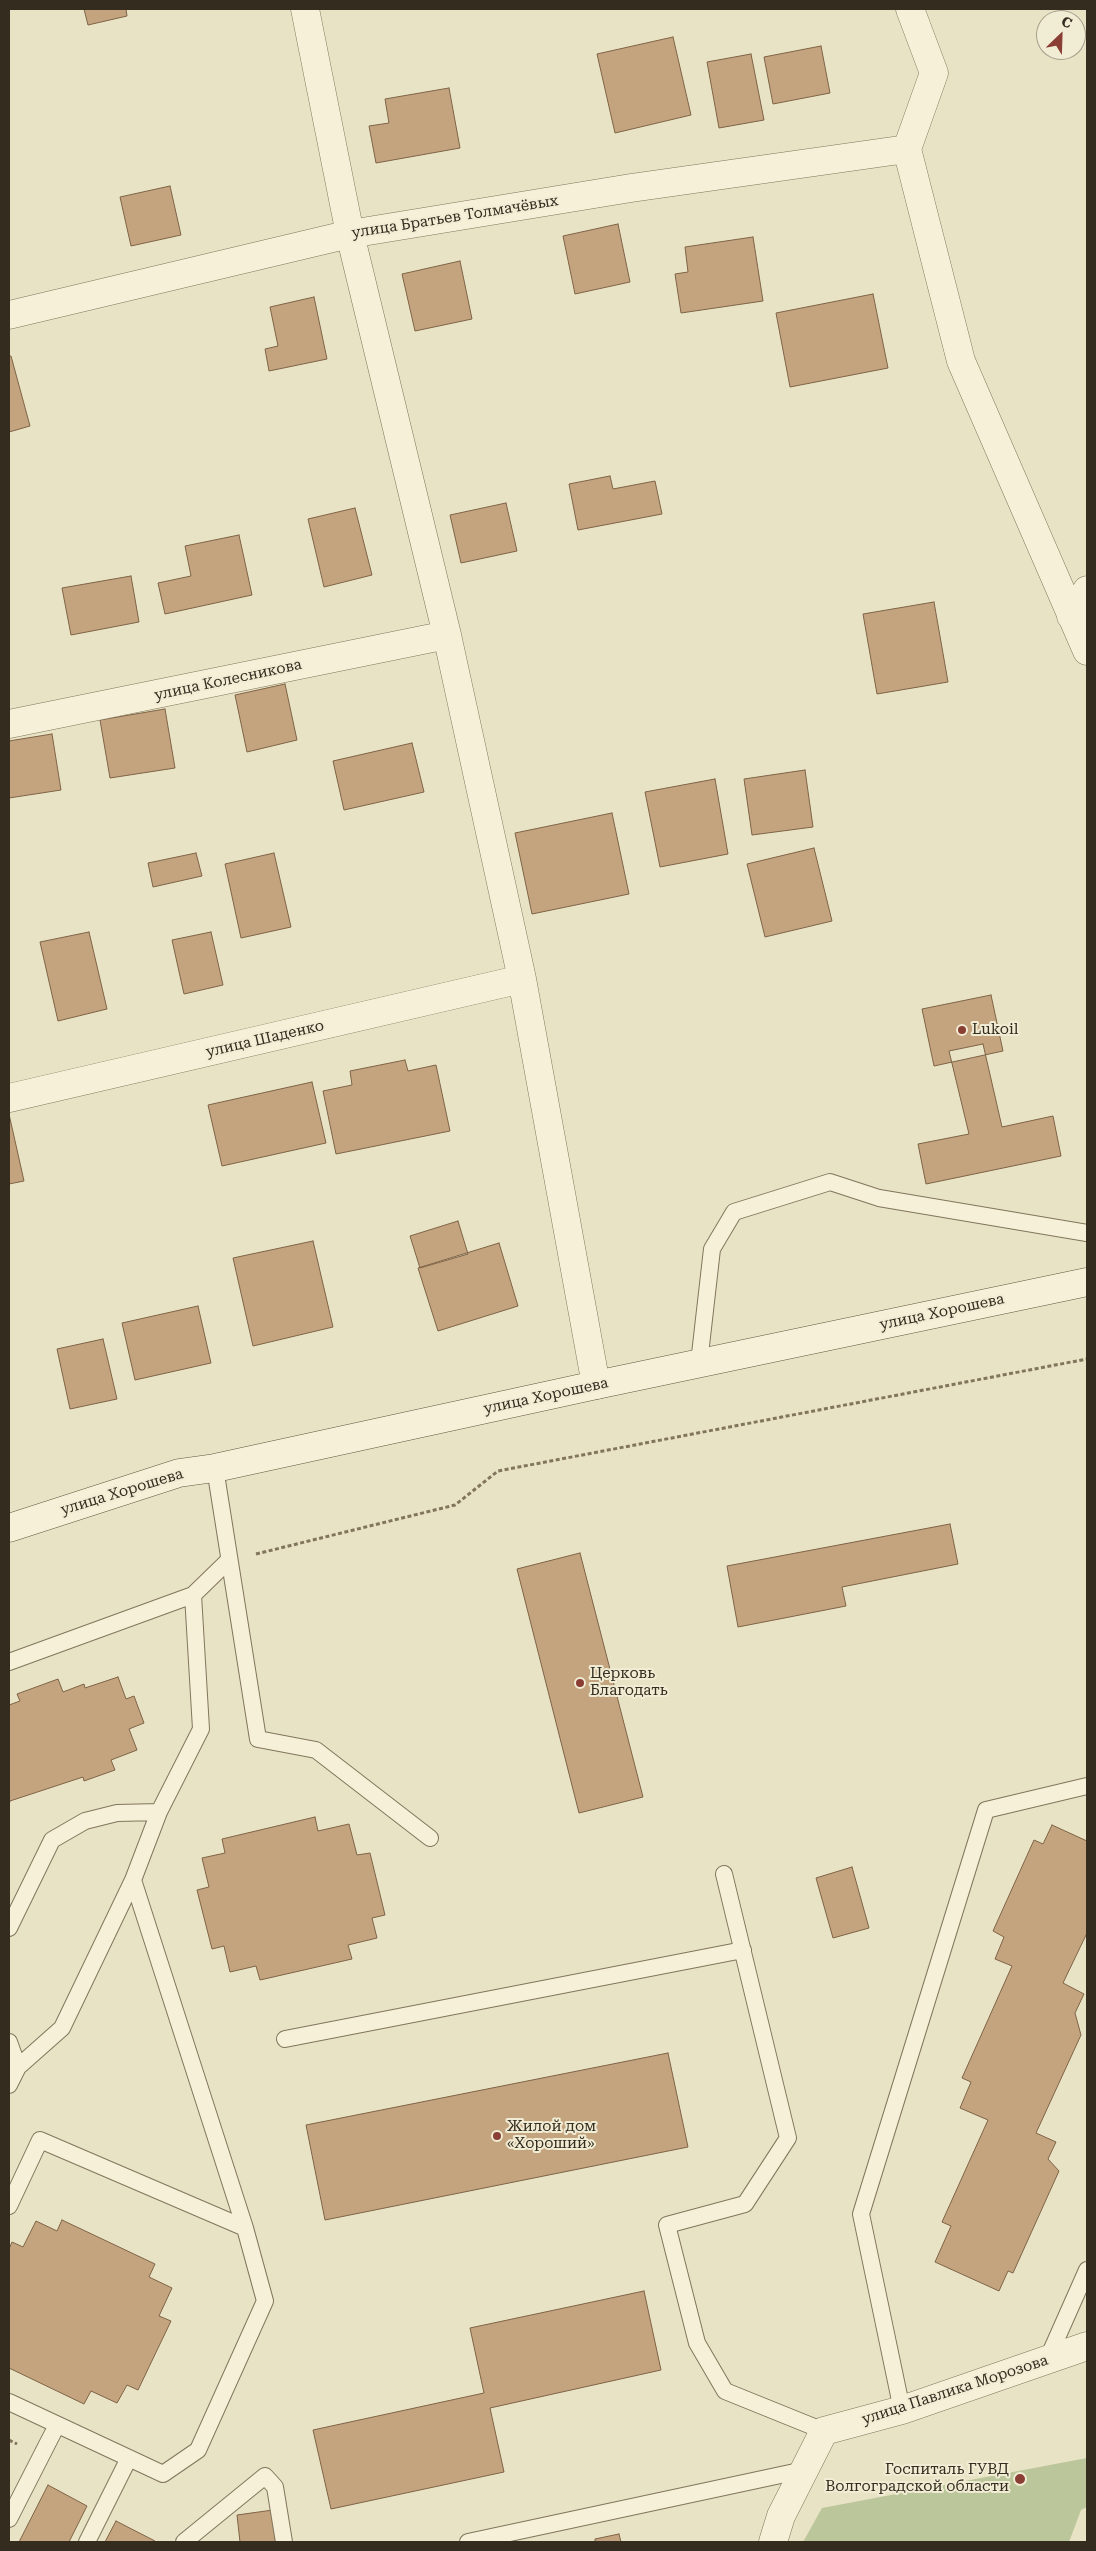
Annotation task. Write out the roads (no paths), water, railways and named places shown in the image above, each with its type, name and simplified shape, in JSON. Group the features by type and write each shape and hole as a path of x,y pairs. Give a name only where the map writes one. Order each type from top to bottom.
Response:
{"street":[{"path":"305,9 350,234 446,635 522,979 596,1385"},
{"path":"910,9 934,73 908,149 961,361 1087,652"},
{"name":"улица Братьев Толмачёвых","path":"9,315 350,234 631,188 908,149"},
{"path":"1071,616 1087,590"},
{"name":"улица Колесникова","path":"9,724 446,635"},
{"name":"улица Шаденко","path":"9,1098 522,979"},
{"name":"улица Хорошева","path":"9,1528 179,1473 215,1468 699,1363 1087,1282"},
{"name":"улица Павлика Морозова","path":"824,2431 902,2410 1087,2346"},
{"path":"773,2542 781,2516 824,2431"}],"lane":[{"path":"699,1363 712,1249 734,1212 830,1182 879,1198 1087,1233"},
{"path":"215,1468 228,1561 258,1739 316,1750 430,1838"},
{"path":"9,1662 193,1595 228,1561"},
{"path":"9,2085 18,2067 62,2028 133,1880 158,1812 201,1730 193,1595"},
{"path":"902,2410 861,2214 986,1810 1087,1786"},
{"path":"9,1928 52,1840 85,1821 118,1813 158,1812"},
{"path":"724,1874 788,2138 745,2204 668,2225 697,2343 725,2391 824,2431"},
{"path":"9,2402 163,2474 198,2450 265,2301 245,2228 133,1880"},
{"path":"285,2039 743,1950"},
{"path":"9,2042 18,2067"},
{"path":"9,2206 40,2140 245,2228"},
{"path":"1048,2358 1087,2270"},
{"path":"9,2519 57,2425"},
{"path":"87,2542 129,2458"},
{"path":"468,2542 804,2470"},
{"path":"184,2542 265,2476 275,2487 284,2542"}],"place":[{"name":"Lukoil","path":"962,1030"},
{"name":"Церковь Благодать","path":"580,1683"},
{"name":"Жилой дом «Хороший»","path":"497,2136"},
{"name":"Госпиталь ГУВД Волгоградской области","path":"1020,2479"}]}
